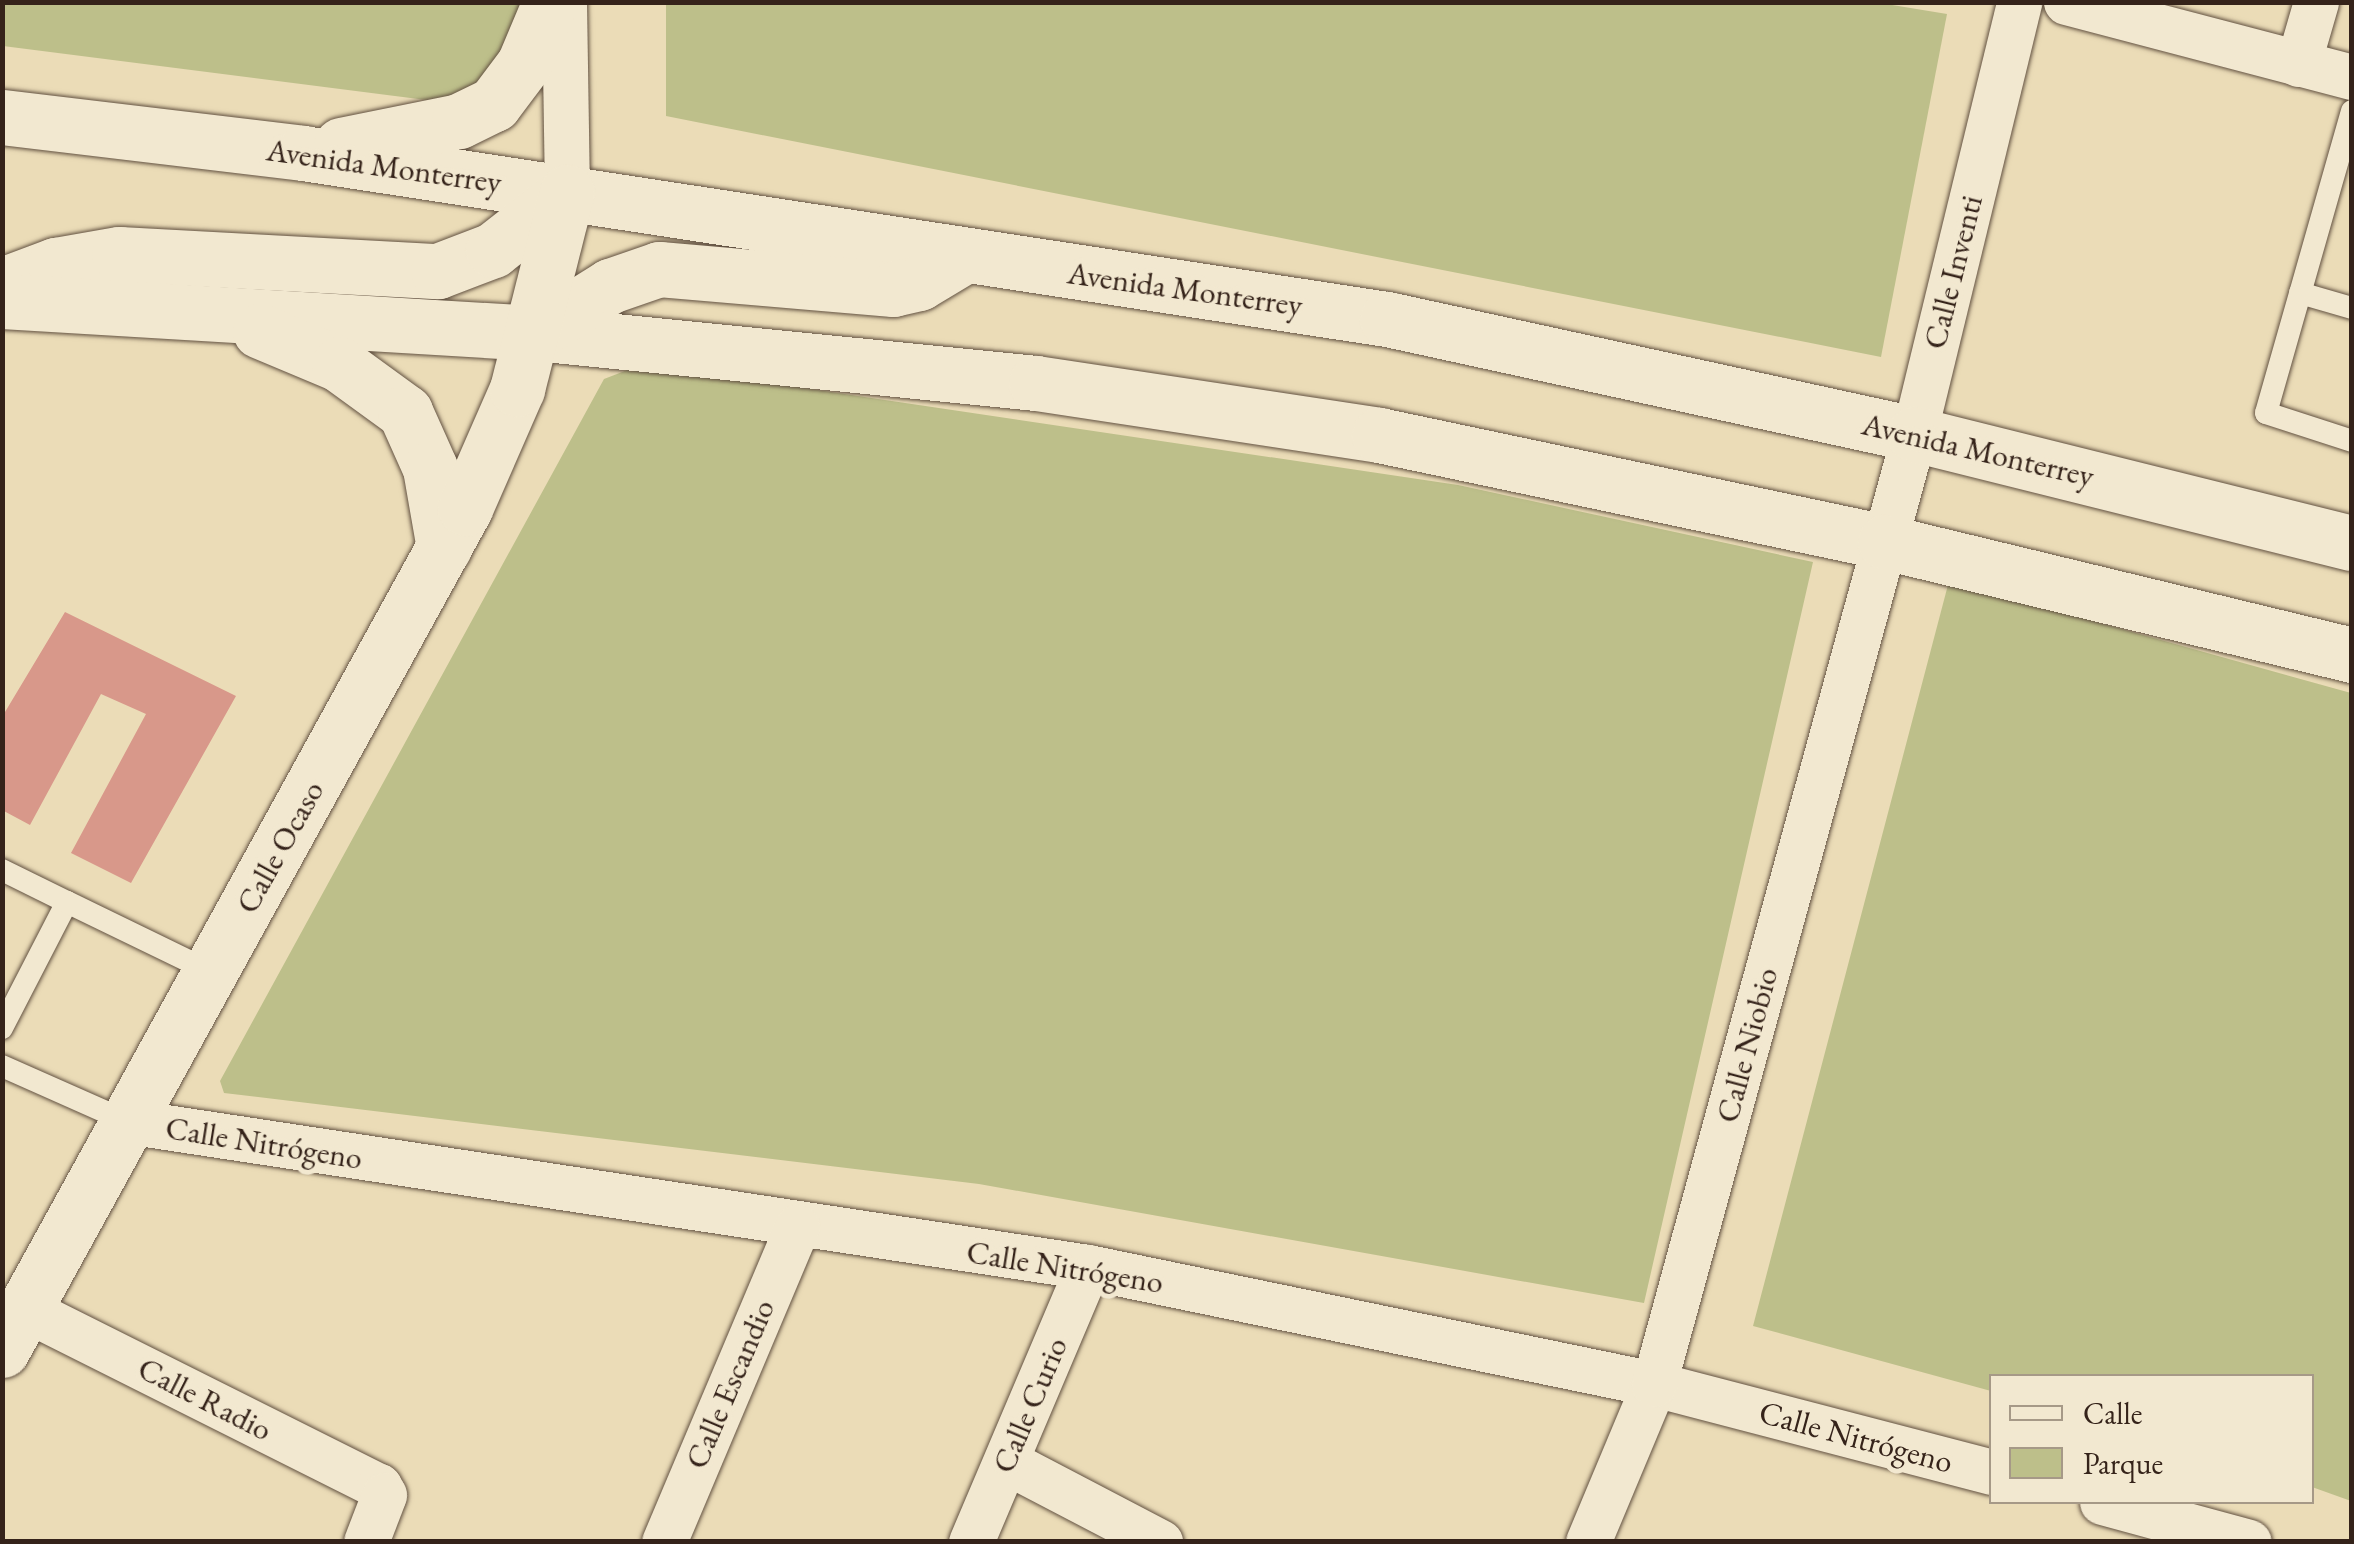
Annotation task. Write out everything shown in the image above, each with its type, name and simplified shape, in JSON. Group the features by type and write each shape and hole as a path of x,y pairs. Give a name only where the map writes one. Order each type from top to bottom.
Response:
{"main road":[{"path":"303,153 481,112 513,82 550,2"},
{"name":"Avenida Monterrey","path":"2,117 303,153 1388,318 1914,434 2352,543"},
{"path":"2,284 55,265 118,254 438,271 493,250 568,192"},
{"name":"Calle Ocaso","path":"14,1330 444,548 501,430 535,333 568,192"},
{"path":"535,333 610,286 659,268 893,288 919,283 964,256"},
{"path":"2,302 535,333 1036,384 1380,435 1885,542 2352,655"},
{"path":"215,313 339,364 405,412 430,468 444,548"}],"street":[{"path":"564,2 568,192"},
{"name":"Calle Inventi","path":"1885,542 2019,2"},
{"path":"2066,2 2352,77"},
{"path":"2298,64 2316,2"},
{"name":"Calle Niobio","path":"1588,1542 1654,1384 1885,542"},
{"name":"Calle Nitrógeno","path":"126,1121 797,1226 1088,1267 1654,1384 1989,1471"},
{"name":"Calle Escandio","path":"664,1542 797,1226"},
{"name":"Calle Curio","path":"971,1542 1088,1267"},
{"name":"Calle Radio","path":"14,1330 384,1492 366,1542"},
{"path":"1007,1462 1160,1542"},
{"path":"2109,1504 2222,1538"}],"lane":[{"path":"2352,110 2267,416 2352,441"},
{"path":"2300,293 2352,308"},
{"path":"2,870 211,972"},
{"path":"2,1028 67,902"},
{"path":"2,1066 126,1121"}],"green space":[{"path":"1874,2 1947,14 1881,357 666,116 666,3"},
{"path":"3,3 532,3 481,107 3,46"},
{"path":"643,364 1458,485 1813,562 1644,1303 979,1184 224,1093 220,1081 604,379"},
{"path":"1949,581 2351,693 2351,1501 2314,1488 2314,1374 1989,1374 1989,1390 1753,1326"}],"building":[{"path":"65,612 236,696 131,883 71,853 146,714 101,694 30,825 2,810 2,717"}]}
